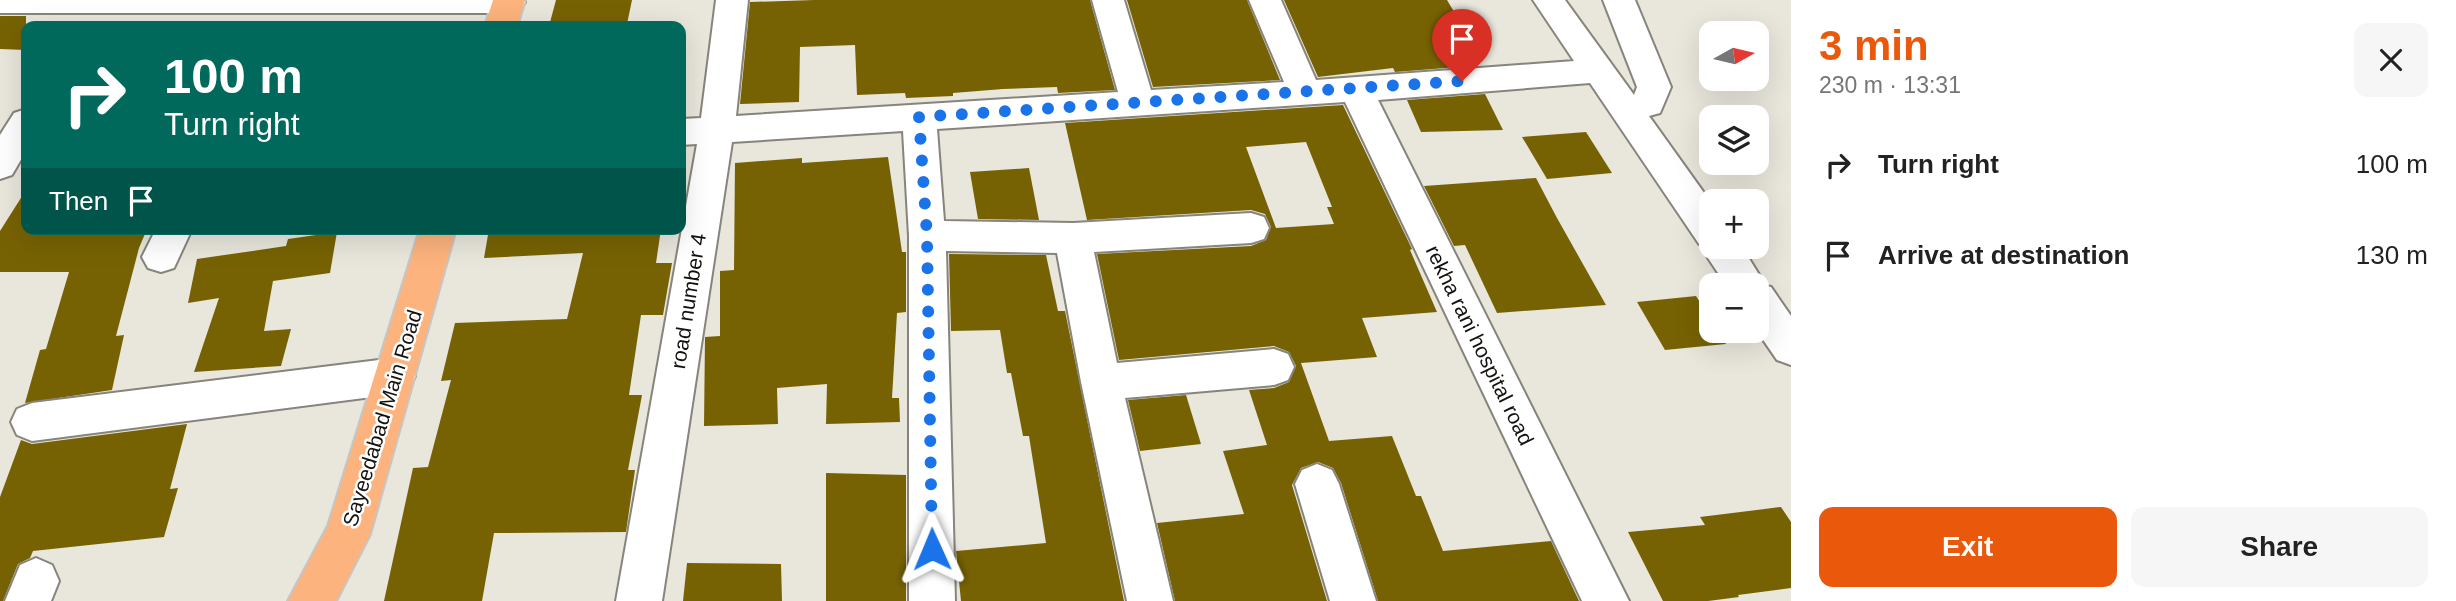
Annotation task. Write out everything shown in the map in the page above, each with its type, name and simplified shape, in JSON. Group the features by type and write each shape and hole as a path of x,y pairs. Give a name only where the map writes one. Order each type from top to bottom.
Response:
{"main road":[{"name":"Sayeedabad Main Road","path":"311,601 348,534 437,235"}],"street":[{"path":"0,2 100,0 275,10 506,10"},
{"path":"87,21 100,0"},
{"name":"road number 4","path":"686,233 699,131 732,0"},
{"path":"1108,0 1138,102"},
{"path":"1265,0 1305,93"},
{"path":"1549,0 1699,214"},
{"path":"1619,0 1654,87 1648,104 1626,110"},
{"path":"699,131 1305,93 1597,71"},
{"name":"rekha rani hospital road","path":"1355,88 1606,601"},
{"path":"919,117 927,236 932,601"},
{"path":"0,165 21,130"},
{"path":"927,236 1073,238 1251,228"},
{"name":"road number 4","path":"639,601 686,235"},
{"path":"1073,238 1101,382 1150,601"},
{"path":"1769,316 1791,348"},
{"path":"1101,382 1274,367"},
{"path":"32,422 395,376"},
{"path":"1317,484 1353,601"}],"building":[{"path":"556,0 632,0 628,21 550,21"},
{"path":"1090,0 1115,90 1058,93 1057,87 906,98 905,93 857,95 855,45 800,47 799,102 740,104 750,2"},
{"path":"1127,0 1247,0 1280,80 1153,87"},
{"path":"1284,0 1447,0 1477,50 1464,51 1471,66 1395,72 1393,68 1318,77"},
{"path":"0,16 26,16 26,21 21,21 21,50 0,49"},
{"path":"1485,94 1503,130 1421,132 1407,100"},
{"path":"1343,105 1412,249 1410,250 1437,312 1362,318 1377,357 1301,363 1329,441 1392,436 1416,496 1421,496 1443,551 1551,541 1579,601 1378,601 1341,483 1333,468 1318,462 1301,468 1292,485 1327,601 1175,601 1157,523 1244,514 1223,451 1267,445 1249,390 1274,388 1289,382 1296,366 1289,352 1274,346 1119,360 1097,254 1251,246 1266,240 1271,227 1265,214 1251,210 1087,220 1065,123","holes":["1306,142 1332,207 1327,207 1334,224 1276,228 1246,147"]},
{"path":"1586,132 1612,173 1547,179 1522,137"},
{"path":"888,157 902,252 906,252 906,312 897,313 892,398 899,398 900,422 826,424 827,384 777,388 778,424 704,426 705,337 720,336 720,271 734,270 735,163 802,158 802,163"},
{"path":"1029,168 1039,220 978,219 970,172"},
{"path":"1536,178 1606,305 1497,313 1465,245 1454,246 1424,186"},
{"path":"21,198 21,235 144,235 116,336 124,335 112,390 25,403 40,350 46,349 69,272 0,272 0,231"},
{"path":"336,235 330,273 273,281 264,331 291,329 281,366 194,372 219,298 188,303 197,259 286,246 288,239"},
{"path":"488,235 660,235 656,263 672,263 663,315 641,315 629,395 642,395 628,470 635,470 626,532 494,533 482,601 384,601 413,468 428,467 451,380 441,381 455,323 567,319 583,253 484,258"},
{"path":"949,254 1046,255 1058,311 1065,311 1124,601 961,601 956,551 1046,543 1029,436 1023,436 1011,373 1007,373 1000,330 951,331"},
{"path":"1696,296 1699,301 1699,343 1726,344 1665,350 1637,302"},
{"path":"1186,395 1201,444 1140,451 1128,400"},
{"path":"187,424 170,489 178,488 164,537 33,551 30,558 18,564 3,601 0,601 0,497 21,440 32,444"},
{"path":"826,473 906,475 906,601 826,601"},
{"path":"1781,507 1791,522 1791,588 1738,595 1739,597 1708,601 1663,601 1628,532 1705,525 1700,517"},
{"path":"687,563 781,564 782,601 683,601"}],"route":[{"path":"932,549 927,236 919,117 1462,81"}]}
